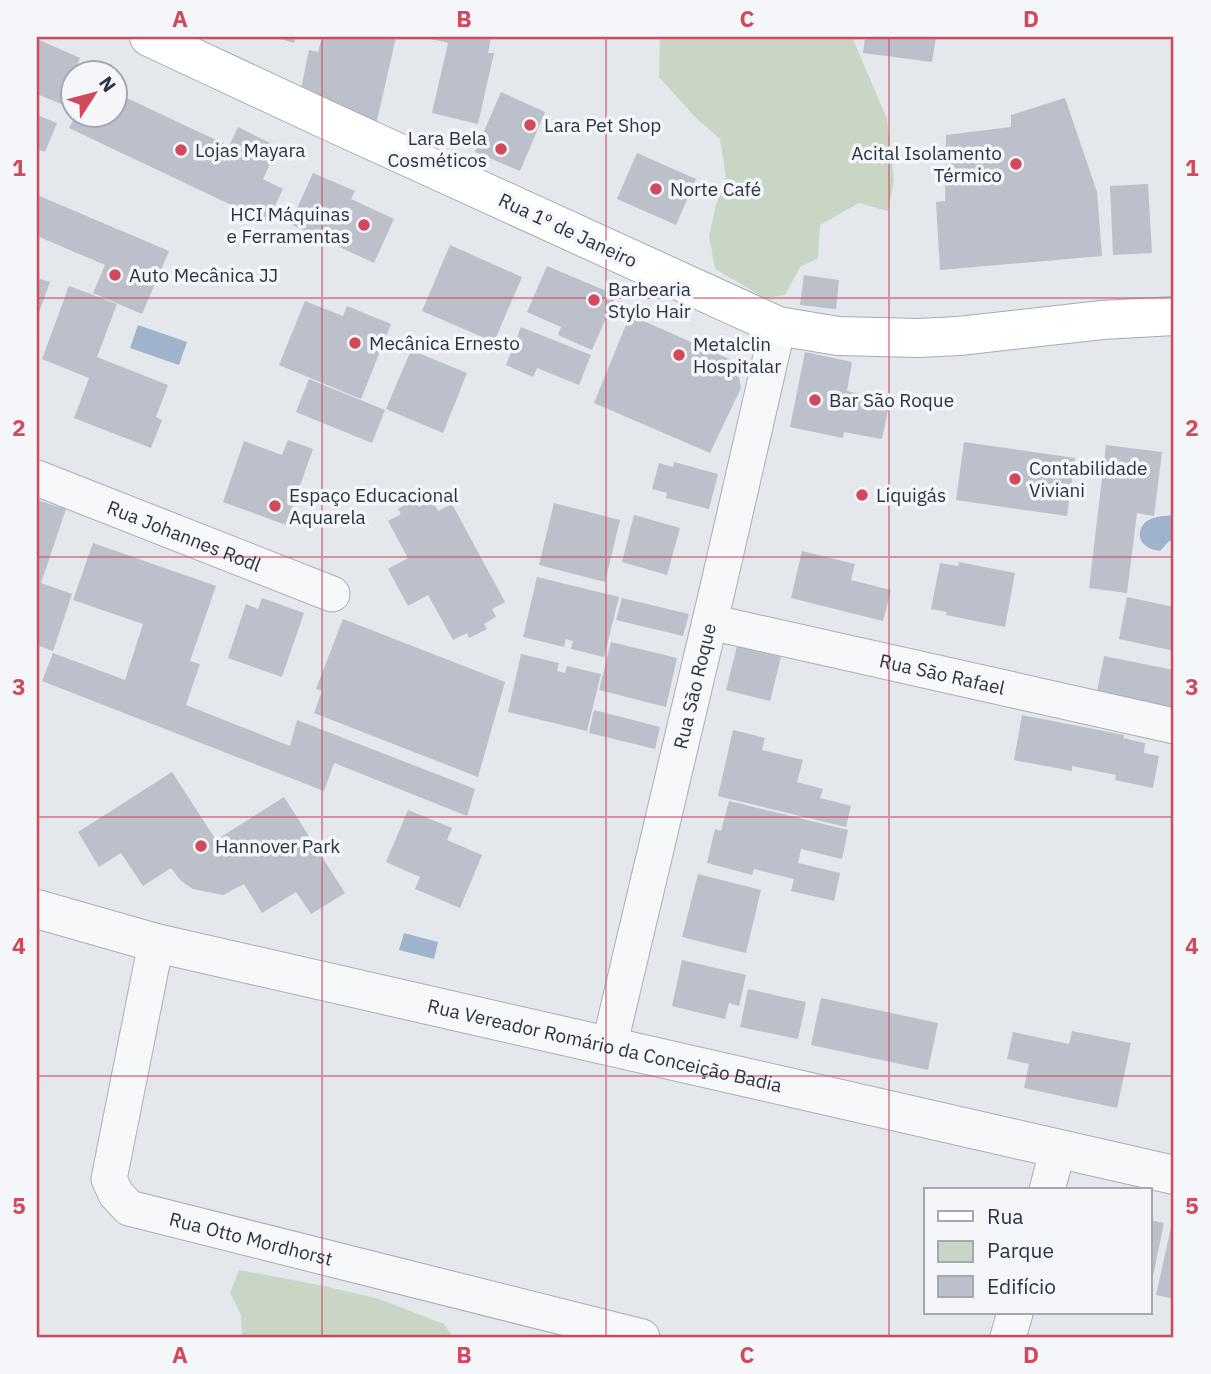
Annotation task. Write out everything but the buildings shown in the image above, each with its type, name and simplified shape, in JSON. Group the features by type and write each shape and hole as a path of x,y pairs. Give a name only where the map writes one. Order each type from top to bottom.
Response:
{"main road":[{"name":"Rua 1º de Janeiro","path":"149,37 778,326 838,336 918,338 1102,320 1174,316"}],"street":[{"name":"Rua São Roque","path":"609,1047 778,326"},
{"name":"Rua Johannes Rodl","path":"37,478 332,594"},
{"name":"Rua São Rafael","path":"710,622 1174,726"},
{"name":"Rua Vereador Romário da Conceição Badia","path":"37,909 156,943 1174,1175"},
{"name":"Rua Otto Mordhorst","path":"156,943 109,1179 116,1194 129,1208 642,1337"},
{"path":"1048,1188 1058,1148"},
{"path":"1008,1337 1015,1314"}],"green space":[{"path":"660,37 852,37 887,119 894,180 888,211 859,203 820,225 818,258 800,267 785,295 765,298 715,269 709,236 726,177 720,139 696,118 659,77"},
{"path":"239,1270 379,1299 444,1324 453,1337 242,1337 241,1315 230,1293"}],"water":[{"path":"138,325 187,342 179,365 130,348"},
{"path":"1174,515 1174,541 1169,541 1160,551 1142,542 1140,533 1144,523 1160,516"},
{"path":"404,933 438,942 434,959 399,950"}],"place":[{"name":"Lara Pet Shop","path":"530,125"},
{"name":"Lara Bela Cosméticos","path":"501,149"},
{"name":"Lojas Mayara","path":"181,150"},
{"name":"Acital Isolamento Térmico","path":"1016,164"},
{"name":"Norte Café","path":"656,189"},
{"name":"HCI Máquinas e Ferramentas","path":"364,225"},
{"name":"Auto Mecânica JJ","path":"115,275"},
{"name":"Barbearia Stylo Hair","path":"594,300"},
{"name":"Mecânica Ernesto","path":"355,343"},
{"name":"Metalclin Hospitalar","path":"679,355"},
{"name":"Bar São Roque","path":"815,400"},
{"name":"Contabilidade Viviani","path":"1015,479"},
{"name":"Liquigás","path":"862,495"},
{"name":"Espaço Educacional Aquarela","path":"275,506"},
{"name":"Hannover Park","path":"201,846"}]}
